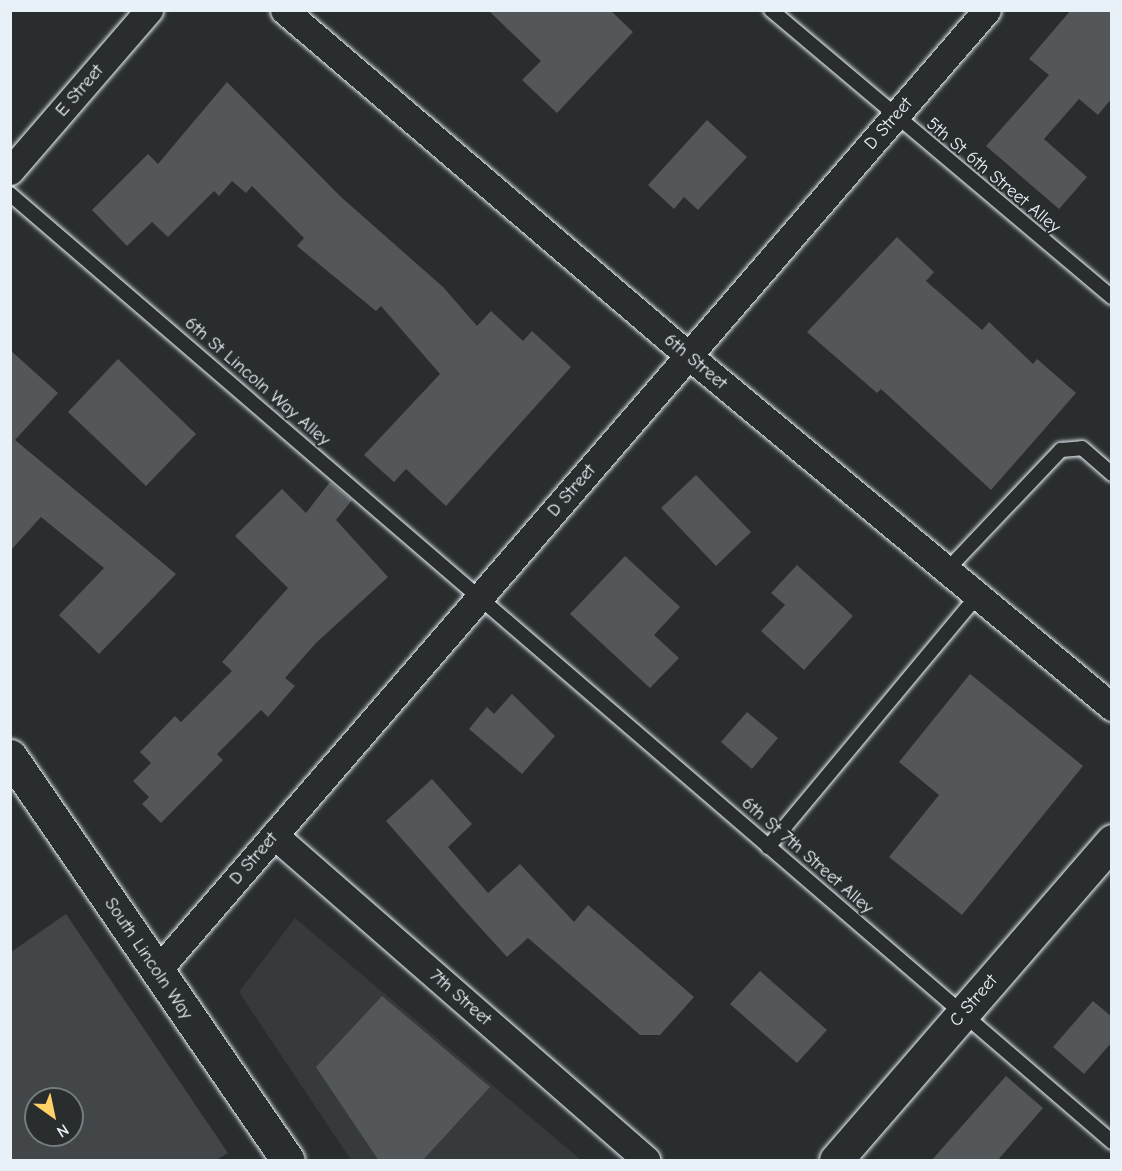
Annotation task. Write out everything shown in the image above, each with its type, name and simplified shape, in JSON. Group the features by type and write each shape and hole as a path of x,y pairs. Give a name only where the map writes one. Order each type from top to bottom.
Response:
{"main road":[{"name":"South Lincoln Way","path":"10,756 156,972 288,1161"},
{"name":"C Street","path":"836,1161 1112,842"}],"street":[{"name":"E Street","path":"10,171 149,10"},
{"name":"6th Street","path":"284,10 689,356 946,571 1109,699"},
{"name":"D Street","path":"156,972 987,10"},
{"name":"7th Street","path":"274,835 646,1161"}],"lane":[{"name":"5th St 6th Street Alley","path":"771,10 895,117 1112,297"},
{"name":"6th St Lincoln Way Alley","path":"10,194 480,598"},
{"path":"946,571 1061,450 1082,448 1112,474"},
{"path":"768,847 977,596"},
{"name":"6th St 7th Street Alley","path":"480,598 1112,1142"}],"shaded area":[{"path":"66,914 228,1153 216,1160 11,1160 11,952"},
{"path":"295,918 581,1160 351,1160 239,992"}],"building":[{"path":"488,10 610,10 633,32 557,113 522,80 541,61"},
{"path":"1071,10 1112,10 1112,98 1098,115 1079,99 1044,139 1087,177 1059,209 986,146 1049,75 1029,59"},
{"path":"227,82 341,197 443,287 477,326 491,311 523,341 532,331 571,367 446,506 406,469 394,482 364,455 440,374 381,306 376,311 297,246 304,238 252,186 246,193 232,181 219,196 214,191 168,237 152,222 127,246 92,210 148,154 158,164"},
{"path":"707,120 747,157 698,210 684,197 674,209 648,185"},
{"path":"897,237 934,272 926,281 982,330 989,322 1033,364 1037,359 1076,393 991,490 881,389 877,393 807,332"},
{"path":"10,350 58,393 15,440 176,574 99,654 59,615 104,568 41,517 10,551"},
{"path":"118,359 196,434 146,486 68,412"},
{"path":"696,475 751,532 716,566 661,508"},
{"path":"330,482 352,500 336,520 388,577 316,643 285,678 295,686 268,717 261,710 217,754 223,760 161,823 142,804 149,797 133,781 151,763 140,752 175,716 181,722 232,671 222,662 288,588 235,536 282,489 306,513"},
{"path":"625,556 680,607 654,635 679,658 650,688 570,614"},
{"path":"797,565 853,616 804,670 761,631 785,605 771,593"},
{"path":"970,674 1083,766 962,915 889,857 939,795 899,762"},
{"path":"512,694 555,736 522,774 469,729 487,707 494,714"},
{"path":"747,712 778,738 752,769 721,742"},
{"path":"432,779 472,824 448,847 488,893 520,864 574,922 588,905 694,997 660,1035 640,1035 528,938 507,957 466,912 386,821"},
{"path":"760,971 827,1030 797,1063 730,1004"},
{"path":"382,996 490,1087 422,1161 379,1161 316,1067"},
{"path":"1093,1001 1112,1017 1112,1042 1084,1074 1053,1047"},
{"path":"1006,1076 1043,1108 997,1161 931,1161"}]}
